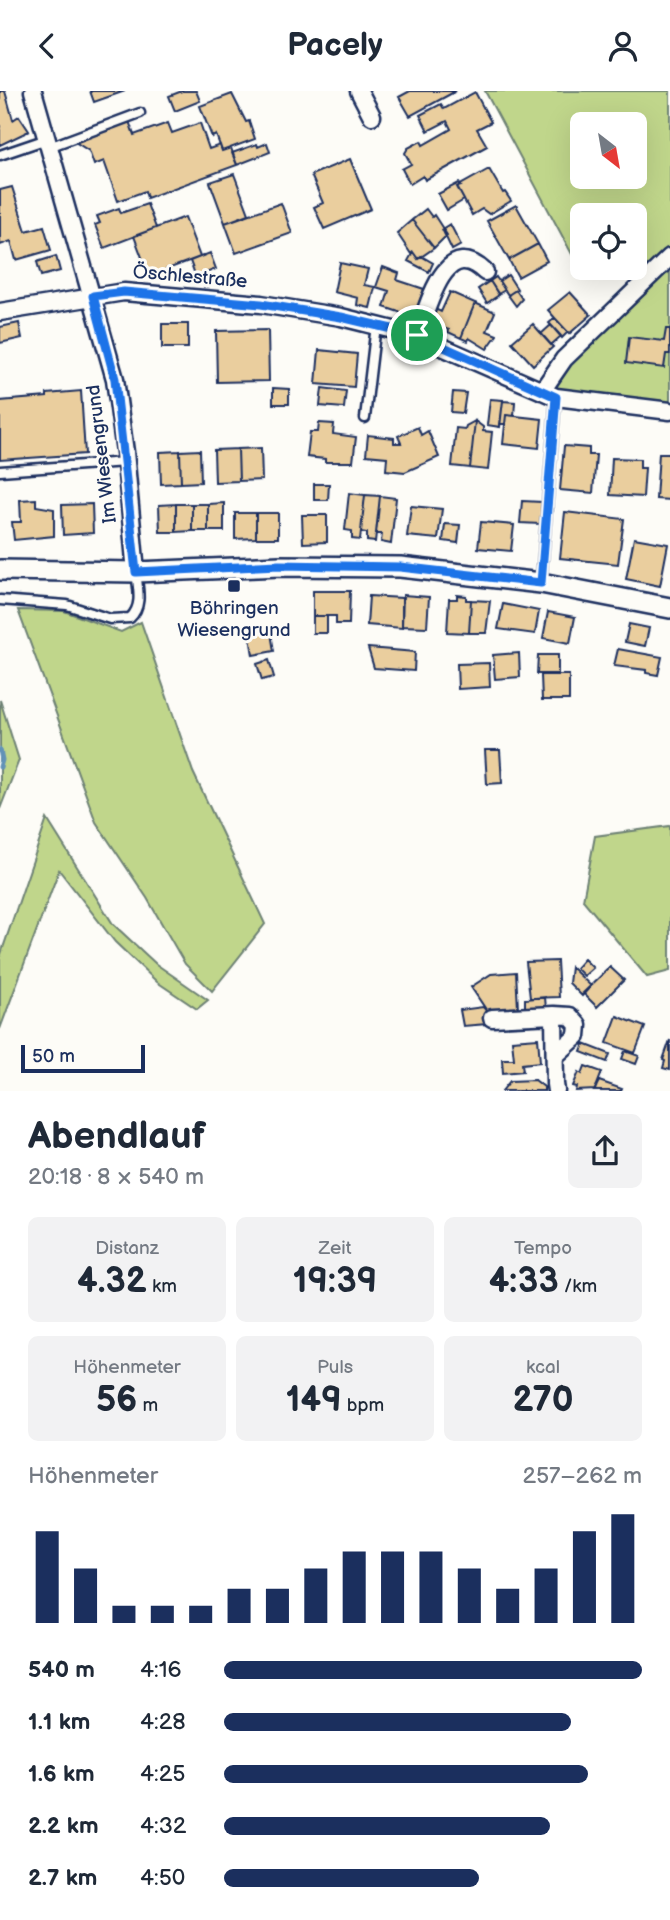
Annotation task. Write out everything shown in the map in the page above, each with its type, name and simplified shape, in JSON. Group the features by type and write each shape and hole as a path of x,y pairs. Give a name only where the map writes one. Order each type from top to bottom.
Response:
{"street":[{"name":"Im Wiesengrund","path":"33,91 115,379 136,572"},
{"path":"359,91 372,116"},
{"path":"549,394 564,359 670,257"},
{"path":"417,335 444,270 455,262 465,260 474,261 485,272"},
{"name":"Öschlestraße","path":"0,312 124,292 261,304 417,335 549,394 670,411"},
{"path":"0,570 136,572 279,565 400,567 541,583 670,608"},
{"path":"554,1015 556,1090"},
{"path":"492,1018 554,1015 575,1019 579,1031 574,1041 555,1056"}],"lane":[{"path":"0,155 48,143 141,113"},
{"path":"365,418 376,325"},
{"path":"541,583 549,394"},
{"path":"0,471 126,462"},
{"path":"0,600 66,605 110,619 130,618 138,611 139,605 136,572"}],"green space":[{"path":"485,91 670,91 670,248 647,270 647,203 570,203 570,250"},
{"path":"670,272 670,411 542,391 631,293"},
{"path":"18,610 64,611 121,632 141,622 193,772 265,924 212,991 185,964 147,898 96,822"},
{"path":"0,700 19,760 0,809"},
{"path":"47,819 113,924 156,964 208,1000 197,1009 157,982 115,942 59,870 0,1029 0,957"},
{"path":"670,826 670,971 647,977 583,900 595,836"}],"building":[{"path":"0,91 5,91 13,120 19,116 29,131 0,145"},
{"path":"90,91 125,91 94,102"},
{"path":"182,91 196,91 200,101 175,111 169,96"},
{"path":"410,91 456,91 410,116 399,97"},
{"path":"475,92 491,122 477,129 487,146 425,180 423,176 410,184 402,169 411,164 405,153 408,148 421,141 423,145 451,129 447,121 428,131 420,115 441,104 444,109"},
{"path":"232,94 246,122 249,121 255,139 222,151 216,135 212,137 200,106"},
{"path":"129,121 134,135 168,123 172,133 200,123 209,149 220,145 222,151 231,148 237,165 147,198 145,191 118,201 104,161 94,165 89,151 75,142"},
{"path":"267,143 270,152 237,165 232,153"},
{"path":"350,159 371,209 324,229 314,207 323,203 311,175"},
{"path":"489,169 511,201 489,214 482,209 472,215 457,187"},
{"path":"234,174 249,214 225,223 210,182"},
{"path":"459,183 461,186 457,187 464,200 447,210 438,194"},
{"path":"12,187 26,231 44,226 51,250 16,260 11,241 0,245 0,190"},
{"path":"281,203 292,233 236,253 225,223"},
{"path":"147,204 156,228 104,248 95,225 100,223 97,216 119,208 121,213"},
{"path":"516,205 538,244 509,260 487,221"},
{"path":"426,209 432,217 434,215 447,235 434,248 412,220"},
{"path":"185,217 200,257 149,276 134,236"},
{"path":"412,220 434,248 418,259 413,252 411,254 397,233"},
{"path":"450,224 461,245 452,250 442,229"},
{"path":"538,244 547,261 518,277 509,260"},
{"path":"413,252 418,259 421,256 433,263 429,272 408,261"},
{"path":"210,253 216,269 196,277 190,261"},
{"path":"56,256 60,271 41,276 37,262"},
{"path":"340,263 368,269 364,285 375,287 370,308 357,305 358,298 334,292"},
{"path":"383,267 399,273 397,280 424,289 414,317 384,307 389,291 376,287"},
{"path":"508,275 517,289 508,295 499,281"},
{"path":"496,277 505,290 498,294 490,281"},
{"path":"490,281 499,295 487,303 478,289"},
{"path":"516,290 522,299 516,306 508,295"},
{"path":"450,292 475,303 461,338 448,332 449,330 428,324 435,309 441,312"},
{"path":"570,292 591,315 569,334 548,310"},
{"path":"475,303 495,312 487,331 497,335 487,349 469,338 468,341 461,338"},
{"path":"555,318 568,332 562,338 549,323"},
{"path":"19,323 22,338 0,343 0,327"},
{"path":"162,324 188,324 188,348 162,348"},
{"path":"533,324 553,347 533,365 512,342"},
{"path":"551,325 561,336 551,345 541,334"},
{"path":"666,329 670,329 670,354 666,354 664,368 626,363 629,337 664,341"},
{"path":"268,330 269,381 217,382 216,331"},
{"path":"319,350 357,354 354,387 316,384"},
{"path":"273,388 289,389 289,404 273,404"},
{"path":"322,388 346,391 344,408 320,406"},
{"path":"81,391 85,454 0,460 0,401"},
{"path":"453,392 466,393 463,413 451,412"},
{"path":"490,399 503,400 500,427 487,425"},
{"path":"503,401 515,402 514,416 506,415 505,424 500,424"},
{"path":"506,415 542,419 539,448 503,444"},
{"path":"475,421 483,427 483,431 492,432 488,470 470,468"},
{"path":"475,421 470,468 452,466 456,428 465,429"},
{"path":"319,423 334,424 333,434 356,437 353,462 325,462 325,459 307,457 310,432 318,432"},
{"path":"418,427 421,435 428,431 439,457 405,472 386,470 387,457 366,455 368,435 394,438 394,443 401,443 398,436"},
{"path":"564,446 589,448 589,455 596,455 593,493 560,490"},
{"path":"261,448 262,480 239,481 238,449"},
{"path":"238,449 239,481 215,482 214,450"},
{"path":"200,450 201,482 181,483 180,451"},
{"path":"180,451 181,483 161,484 160,452"},
{"path":"659,453 670,453 670,500 656,499"},
{"path":"612,458 640,459 640,468 645,468 643,497 610,495"},
{"path":"314,484 329,484 328,500 314,500"},
{"path":"349,493 365,495 360,540 352,539 352,531 345,530"},
{"path":"365,495 380,496 375,542 367,541 367,533 361,532"},
{"path":"380,496 396,498 391,544 381,542 382,534 376,534"},
{"path":"36,499 36,506 54,509 54,536 14,540 12,522 21,522 20,500"},
{"path":"522,501 542,502 540,524 520,523"},
{"path":"224,503 224,531 208,531 208,504"},
{"path":"92,504 93,533 63,535 62,505"},
{"path":"176,504 176,532 160,532 159,505"},
{"path":"176,504 192,504 192,531 176,532"},
{"path":"192,504 208,504 208,531 192,531"},
{"path":"411,506 442,509 438,539 407,536"},
{"path":"565,512 624,519 618,564 560,558"},
{"path":"235,513 256,513 256,538 235,539"},
{"path":"256,513 278,513 278,538 256,538"},
{"path":"302,515 327,515 327,542 303,543"},
{"path":"481,522 514,525 511,551 478,548"},
{"path":"445,524 460,525 458,543 443,541"},
{"path":"634,538 668,544 660,586 626,579"},
{"path":"313,591 350,591 349,624 336,624 336,616 313,616"},
{"path":"403,595 429,597 427,627 402,626"},
{"path":"457,595 471,600 469,633 447,632 449,599 457,599"},
{"path":"369,596 402,598 402,628 367,625"},
{"path":"471,600 490,601 486,633 469,633"},
{"path":"503,604 539,611 535,634 498,629"},
{"path":"548,612 575,617 570,643 543,638"},
{"path":"313,616 327,616 327,633 313,633"},
{"path":"629,624 649,628 645,646 625,642"},
{"path":"270,627 274,651 253,655 249,631"},
{"path":"368,648 415,652 414,671 374,668"},
{"path":"618,649 662,657 658,675 646,673 646,670 614,666"},
{"path":"519,653 520,677 495,679 493,655"},
{"path":"538,655 558,655 558,674 537,674"},
{"path":"269,660 274,677 262,680 257,664"},
{"path":"489,663 490,687 458,689 457,664"},
{"path":"541,675 569,675 569,700 542,700"},
{"path":"485,750 500,750 502,783 487,784"},
{"path":"584,959 593,968 584,976 576,968"},
{"path":"557,961 559,997 530,998 526,962"},
{"path":"571,967 591,986 582,996 569,983"},
{"path":"610,967 624,980 597,1007 583,993"},
{"path":"516,972 518,1008 503,1009 491,1017 471,987 491,974"},
{"path":"545,997 546,1009 525,1011 525,999"},
{"path":"483,1007 490,1015 486,1018 487,1024 463,1026 460,1010"},
{"path":"617,1016 645,1027 635,1053 607,1043"},
{"path":"538,1038 540,1062 522,1064 523,1071 503,1073 502,1059 514,1059 512,1040"},
{"path":"670,1040 670,1070 663,1068 663,1060"},
{"path":"584,1044 610,1054 607,1062 581,1052"},
{"path":"625,1051 639,1056 636,1064 622,1059"},
{"path":"585,1066 602,1072 595,1090 576,1091 577,1087 573,1086"},
{"path":"535,1080 544,1087 544,1091 502,1091 510,1081"},
{"path":"599,1081 622,1089 594,1091"}],"waterway":[{"path":"0,750 0,767"}],"place":[{"name":"Böhringen Wiesengrund","path":"234,586"}],"route":[{"path":"124,292 261,304 341,317 417,335 556,397 541,583 400,567 279,565 136,572 115,379 93,296 124,292"}]}
